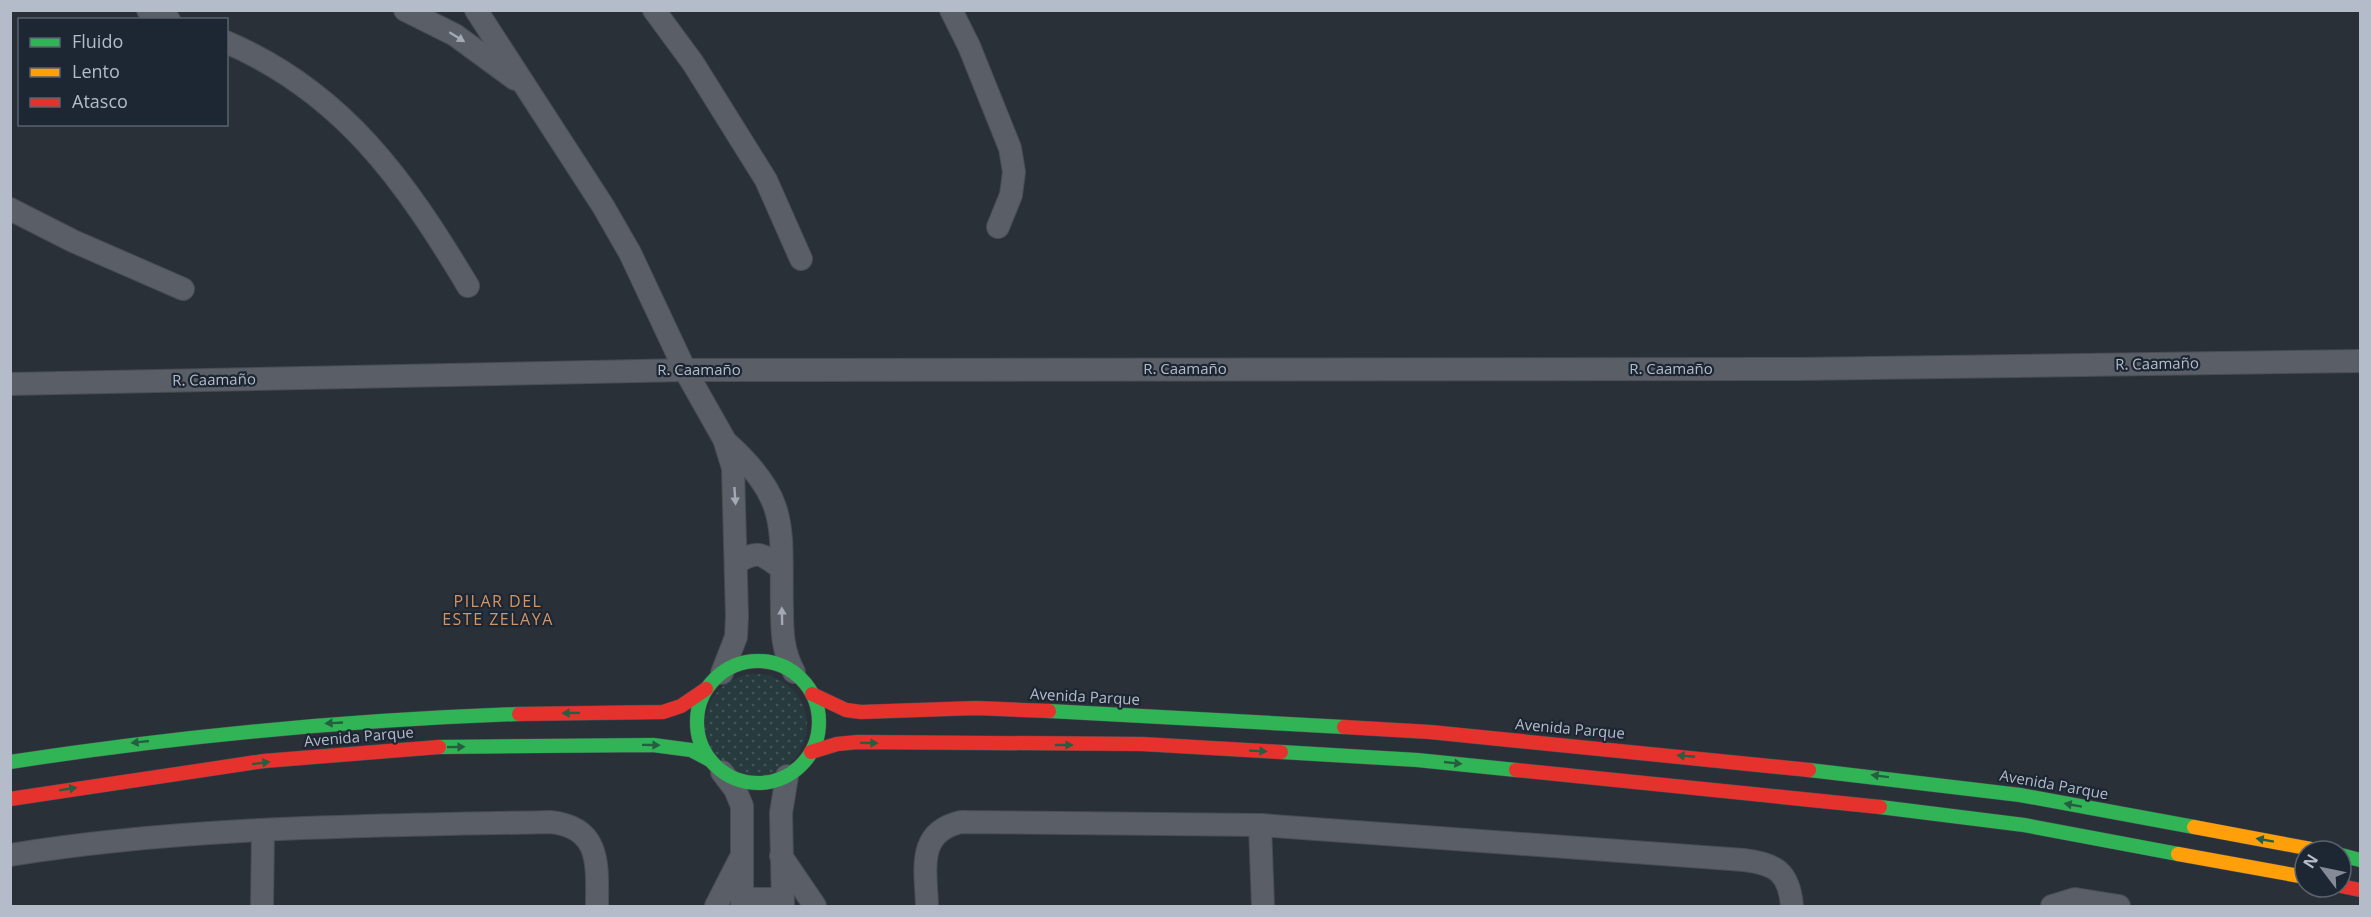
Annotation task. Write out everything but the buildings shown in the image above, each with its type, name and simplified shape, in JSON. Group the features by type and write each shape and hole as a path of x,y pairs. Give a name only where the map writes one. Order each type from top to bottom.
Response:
{"street":[{"path":"148,10 165,18"},
{"path":"405,10 455,35 526,87"},
{"path":"476,10 603,206 630,253 685,370 723,439 733,468 736,637 699,706 697,725 701,744 735,789 742,806 742,903 783,902 781,820 787,776"},
{"path":"654,10 693,63 766,180 801,259"},
{"path":"951,10 969,46 1010,148 1014,172 1011,195 998,227"},
{"path":"228,43 292,76 326,101 349,123 423,213 468,286"},
{"path":"10,209 73,241 183,289"},
{"name":"R. Caamaño","path":"10,384 685,370 1800,369 2361,361"},
{"path":"716,766 737,780 754,783 771,782 787,776 801,765 811,752 818,733 818,713 812,694 786,658 783,636 781,534 775,502 757,472 723,439"},
{"path":"736,563 751,554 763,555 781,568"},
{"path":"714,681 739,664 758,661 777,664 794,672"},
{"name":"Avenida Parque","path":"10,762 124,744 289,726 449,717 577,713 633,715 663,712 682,707 714,681"},
{"name":"Avenida Parque","path":"812,694 846,710 861,712 976,708 1430,732 1719,759 2020,795 2293,846"},
{"path":"811,752 837,744 858,742 1142,744 1417,760 1955,815 2109,840 2293,875"},
{"name":"Avenida Parque","path":"10,799 130,779 290,759 415,748 653,745 691,750 716,766"},
{"path":"743,821 781,820"},
{"path":"927,906 927,851 932,838 948,825 961,822 1260,825 1750,861 1767,864 1782,874 1791,893 1792,906"},
{"path":"10,855 88,845 263,830 564,824 584,834 593,849 597,868 597,906"},
{"path":"1260,825 1263,906"},
{"path":"262,906 263,830"},
{"path":"716,906 742,855"},
{"path":"782,856 815,906"},
{"path":"2052,906 2075,899 2119,906"}],"green space":[{"path":"756,674 775,678 792,689 803,706 807,725 803,744 792,761 775,772 756,776 737,772 720,761 709,744 705,725 709,706 720,689 737,678"}],"traffic: fast":[{"path":"758,661 781,666 792,671 801,679 809,688 814,699 819,722 814,745 809,756 801,765 792,773 781,778 758,783 735,778 724,773 715,765 707,756 702,745 697,722 702,699 707,688 715,679 724,671 735,666 758,661"},
{"path":"1049,711 1344,727"},
{"path":"10,762 137,744 264,730 391,720 519,714"},
{"path":"439,747 653,745 691,750 710,760"},
{"path":"1281,752 1417,760 1516,770"},
{"path":"1809,770 2020,795 2194,827"},
{"path":"1880,807 2024,825 2178,854"},
{"path":"2353,858 2360,860"}],"traffic: slow":[{"path":"2194,827 2293,846"},
{"path":"2178,854 2293,875"}],"traffic: jam":[{"path":"519,714 663,712 681,706 706,689"},
{"path":"812,694 846,710 861,712 976,708 1049,711"},
{"path":"1344,727 1430,732 1809,770"},
{"path":"811,752 837,744 858,742 1142,744 1281,752"},
{"path":"10,799 264,761 439,747"},
{"path":"1516,770 1880,807"},
{"path":"2353,889 2360,890"}],"district":[{"name":"PILAR DEL ESTE ZELAYA","path":"498,610"}]}
